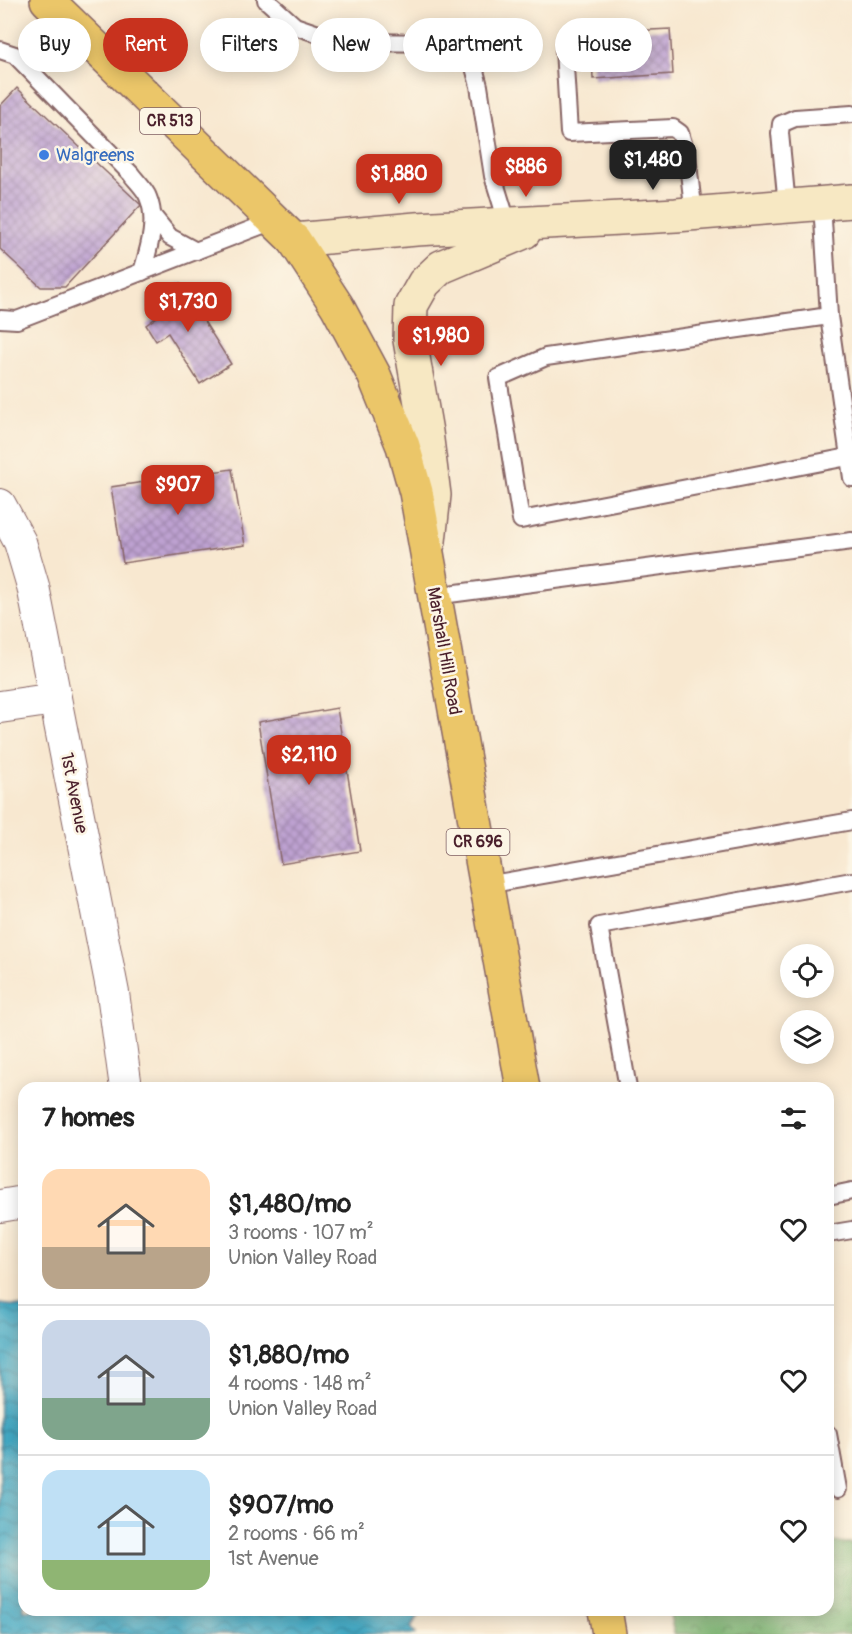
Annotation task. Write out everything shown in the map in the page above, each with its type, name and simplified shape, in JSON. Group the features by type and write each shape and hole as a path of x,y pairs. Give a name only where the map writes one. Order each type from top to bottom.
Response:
{"main road":[{"name":"CR 513","path":"47,0 283,231"},
{"path":"427,558 434,495 410,340 411,306 424,283 441,267 507,232 547,222 694,214 837,202"},
{"path":"283,231 416,228 507,232"},
{"name":"Marshall Hill Road","path":"283,231 337,306 374,375 404,446 416,492 522,1082"},
{"path":"606,1616 609,1634"}],"street":[{"name":"1st Avenue","path":"0,505 21,542 33,586 113,993 125,1082"},
{"path":"0,707 55,699"},
{"path":"0,1206 18,1203"}],"lane":[{"path":"266,0 295,26 342,42 451,43 470,52 479,86 493,176 507,232"},
{"path":"0,50 15,55 131,174 148,195 153,216 151,243 142,272"},
{"path":"565,72 569,133 673,128 681,133 687,156 694,214"},
{"path":"787,206 781,124 795,118 852,114"},
{"path":"837,202 829,316 852,478"},
{"path":"153,216 170,237 196,251"},
{"path":"0,319 17,320 196,251 283,231"},
{"path":"829,316 546,357 498,378 520,520 848,457"},
{"path":"434,597 852,541"},
{"path":"486,885 852,821"},
{"path":"627,1082 599,926 852,881"},
{"path":"834,1195 852,1191"},
{"path":"834,1233 852,1230"},
{"path":"834,1463 839,1488"}],"green space":[{"path":"834,1542 852,1543 852,1634 674,1634 670,1616 834,1616"}],"water":[{"path":"0,1304 18,1306 18,1616 418,1616 411,1627 416,1634 0,1634"}],"building":[{"path":"670,29 673,74 593,79 593,72 652,72 652,30"},
{"name":"Walgreens","path":"17,88 141,205 65,287 41,287 0,249 0,106"},
{"path":"180,283 231,364 200,384 168,333 156,341 146,325 157,317 148,304"},
{"path":"232,469 245,545 123,563 111,487"},
{"path":"337,708 360,851 281,864 258,722"}],"place":[{"name":"Walgreens","path":"44,155"}]}
